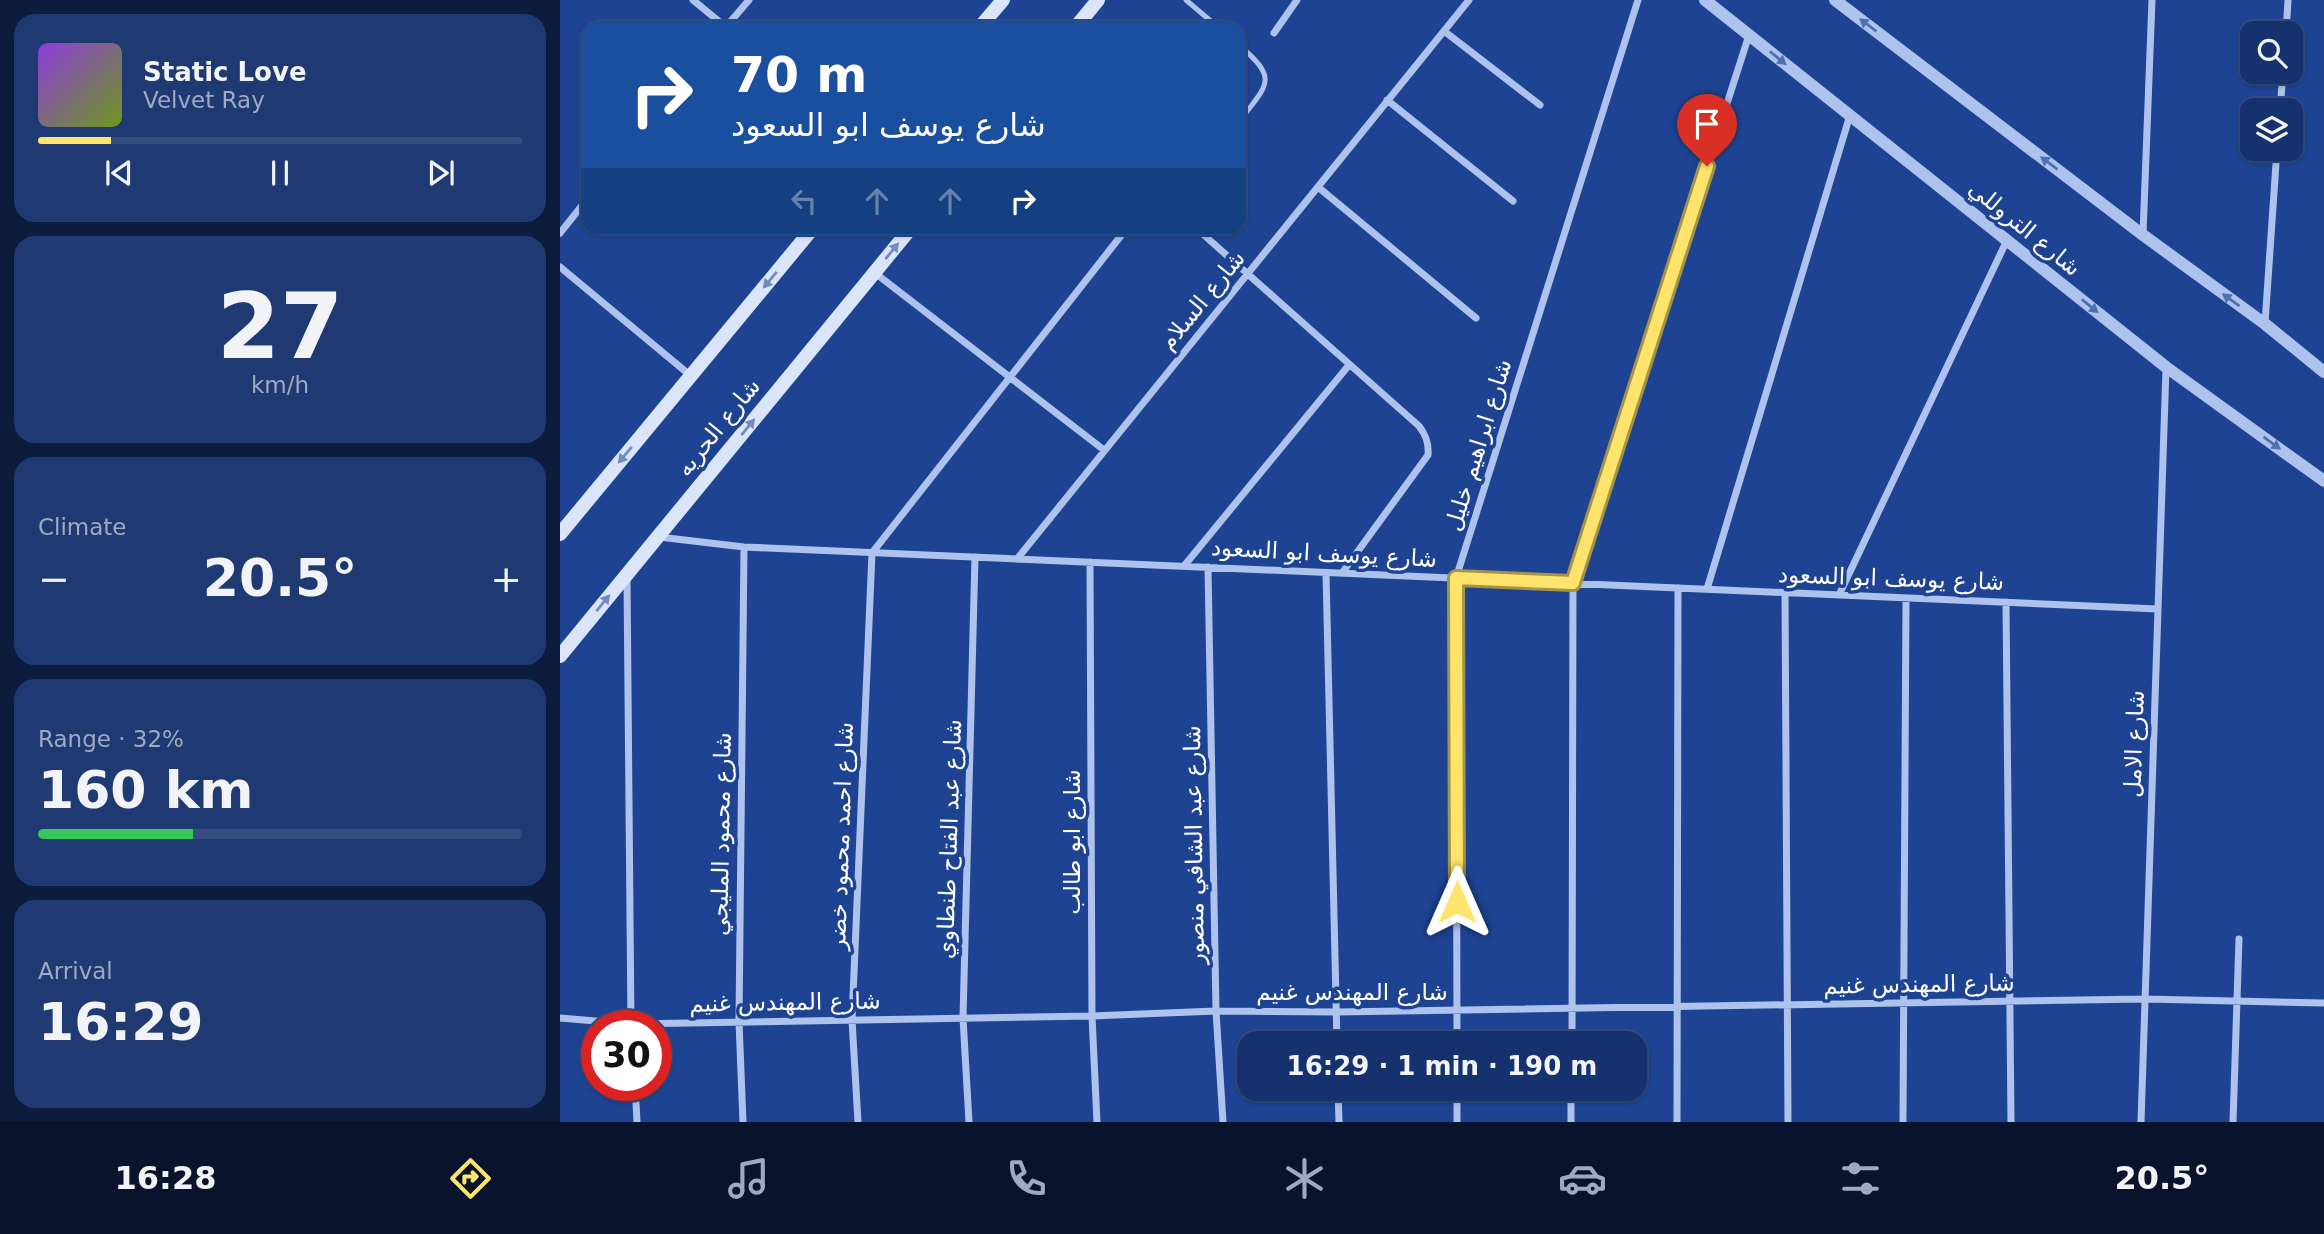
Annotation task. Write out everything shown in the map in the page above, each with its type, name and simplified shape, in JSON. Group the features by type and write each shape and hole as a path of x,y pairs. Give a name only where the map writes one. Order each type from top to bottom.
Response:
{"main road":[{"path":"985,21 1003,0"},
{"path":"1083,21 1098,0"},
{"path":"560,534 807,235"},
{"name":"شارع الحريه","path":"560,656 905,235"}],"street":[{"path":"693,0 718,21"},
{"path":"732,21 749,0"},
{"path":"1274,33 1297,0"},
{"name":"شارع السلام","path":"1017,559 1469,0"},
{"name":"شارع ابراهيم خليل","path":"1457,1031 1456,578 1638,0"},
{"name":"شارع التروللي","path":"1705,0 2166,367 2324,481"},
{"path":"1835,0 2143,235 2265,324 2324,372"},
{"path":"2143,235 2152,0"},
{"path":"2287,21 2288,0"},
{"path":"1444,31 1540,106"},
{"path":"1572,1031 1573,583 1749,35"},
{"path":"1387,100 1513,201"},
{"path":"1707,589 1850,115"},
{"path":"2265,324 2276,161"},
{"path":"1318,187 1476,318"},
{"path":"560,233 581,207"},
{"path":"872,552 1122,235"},
{"path":"1204,235 1426,434 1428,455 1342,573"},
{"path":"1839,595 2007,240"},
{"path":"560,267 691,376"},
{"path":"874,272 1104,450"},
{"path":"1184,566 1349,365"},
{"name":"شارع الامل","path":"2141,1122 2166,367"},
{"name":"شارع يوسف ابو السعود","path":"657,537 744,547 2158,609"},
{"name":"شارع محمود المليجي","path":"743,1122 738,1022 744,547"},
{"name":"شارع احمد محمود خضر","path":"858,1122 852,1020 872,552"},
{"name":"شارع عبد الفتاح طنطاوي","path":"968,1122 963,1018 975,557"},
{"name":"شارع ابو طالب","path":"1090,562 1093,1016 1097,1122"},
{"name":"شارع عبد الشافي منصور","path":"1208,567 1216,1011 1223,1122"},
{"path":"1326,573 1337,1031"},
{"path":"626,575 631,1010"},
{"path":"1677,1122 1678,588"},
{"path":"1785,593 1788,1122"},
{"path":"1903,1122 1906,598"},
{"path":"2006,602 2011,1122"},
{"path":"2233,1122 2239,939"},
{"name":"شارع المهندس غنيم","path":"672,1024 1216,1011 1572,1009 2145,999 2324,1003"},
{"name":"شارع المهندس غنيم","path":"560,1018 581,1020"},
{"path":"636,1101 637,1122"},
{"path":"1338,1101 1339,1122"},
{"path":"1457,1101 1458,1122"},
{"path":"1571,1122 1572,1101"}],"lane":[{"path":"1186,0 1211,21"},
{"path":"1246,51 1258,61 1266,77 1265,86 1246,112"}],"route":[{"path":"1457,902 1456,578 1573,583 1707,166"}]}
